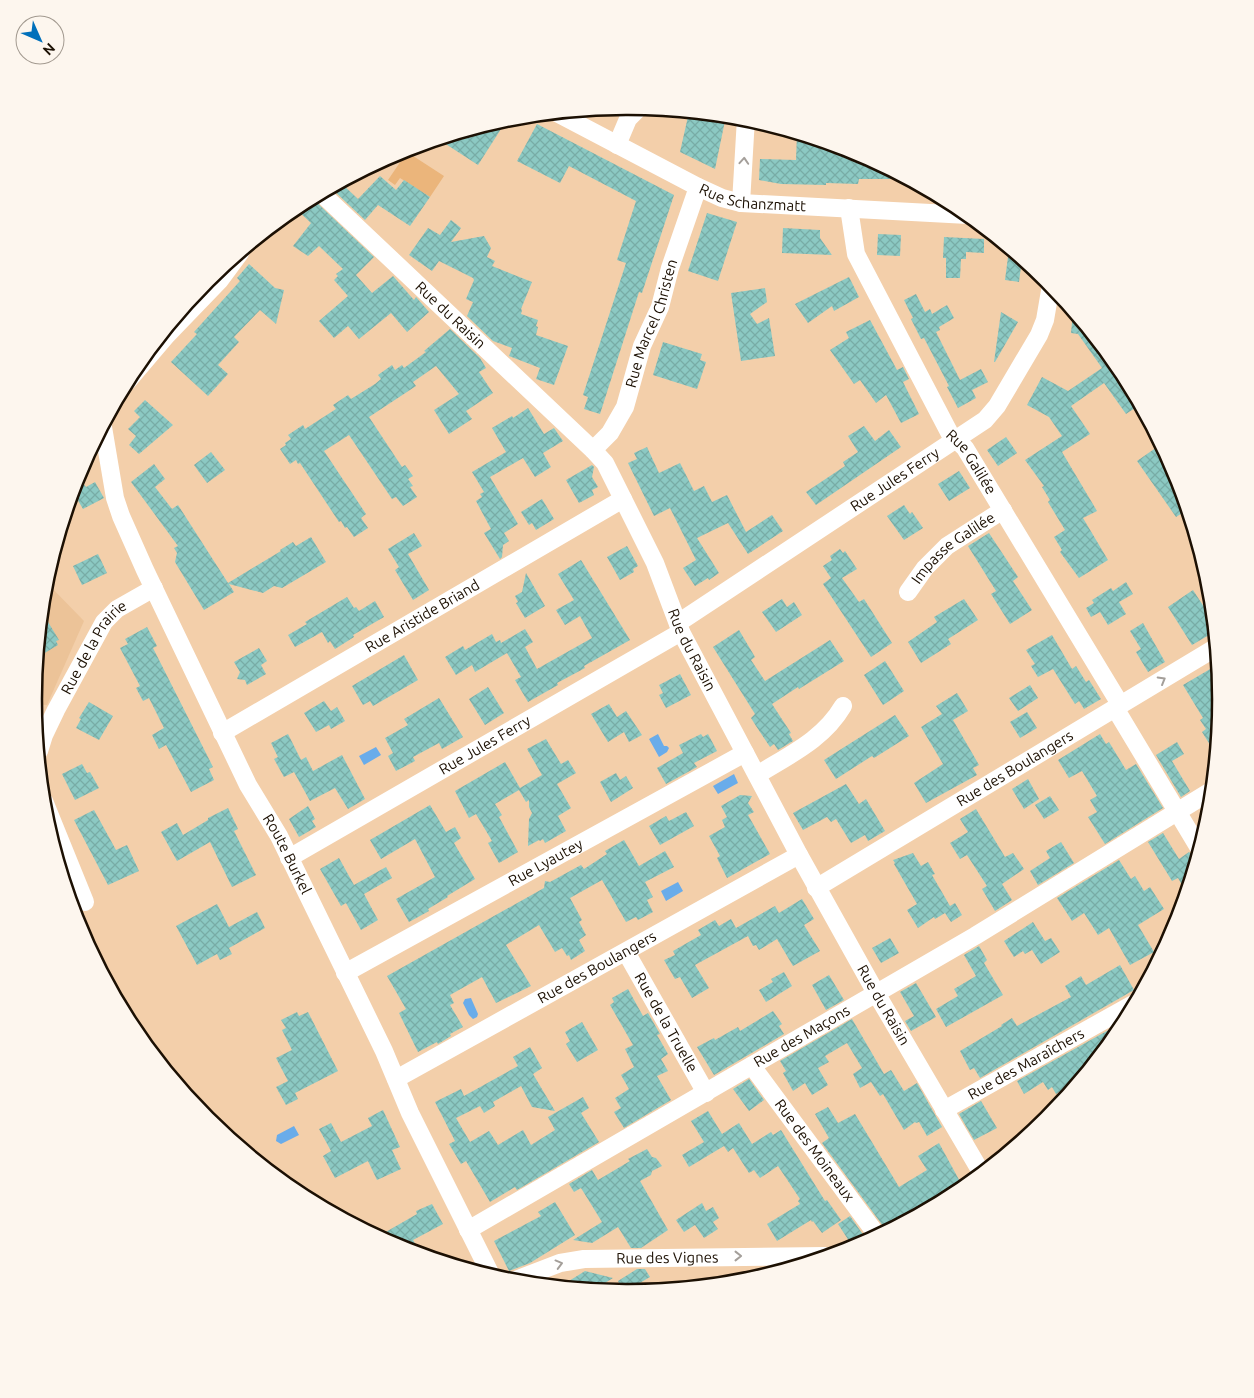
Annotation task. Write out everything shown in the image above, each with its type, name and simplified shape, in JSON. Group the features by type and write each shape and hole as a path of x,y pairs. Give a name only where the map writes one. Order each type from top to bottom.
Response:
{"street":[{"path":"617,145 628,119 632,115"},
{"name":"Rue Schanzmatt","path":"567,118 698,188 722,198 741,203 954,214"},
{"path":"741,203 745,127"},
{"name":"Rue Marcel Christen","path":"593,450 610,433 625,407 642,346 660,306 670,268 698,188"},
{"name":"Rue du Raisin","path":"326,198 605,463 662,578 680,627 816,888 978,1167"},
{"name":"Rue Galilée","path":"849,208 856,254 950,434 965,448 1003,510 1194,840"},
{"path":"207,294 216,284"},
{"name":"Rue Jules Ferry","path":"289,858 680,627 985,420 997,406 1039,335 1045,320 1049,296"},
{"name":"Route Burkel","path":"105,437 112,484 121,516 154,588 222,733 253,795 289,858 346,973 384,1051 410,1113 487,1266"},
{"name":"Rue Aristide Briand","path":"222,733 623,499"},
{"name":"Impasse Galilée","path":"908,592 925,568 947,546 1003,510"},
{"name":"Rue de la Prairie","path":"44,735 104,622 117,609 154,588"},
{"name":"Rue des Boulangers","path":"816,888 1209,652"},
{"path":"757,776 816,739 834,720 843,706"},
{"name":"Rue Lyautey","path":"346,973 745,753"},
{"name":"Rue des Maçons","path":"468,1230 975,936 1203,796"},
{"path":"60,842 84,902"},
{"name":"Rue des Boulangers","path":"396,1079 799,855"},
{"name":"Rue de la Truelle","path":"626,952 706,1093"},
{"name":"Rue des Maraîchers","path":"944,1110 1121,1011"},
{"name":"Rue des Moineaux","path":"752,1066 873,1229"},
{"name":"Rue des Vignes","path":"529,1275 554,1265 584,1259 802,1256"}],"shaded area":[{"path":"413,156 444,176 430,197 400,178 395,185 388,180 402,159"},
{"path":"53,589 84,621 47,705 42,705 44,661"}],"water":[{"path":"658,734 664,746 669,748 667,752 659,757 649,739"},
{"path":"376,747 381,755 364,765 359,756"},
{"path":"734,774 738,783 718,794 713,786"},
{"path":"678,882 683,891 666,901 661,891"},
{"path":"471,998 478,1014 473,1019 463,1003 465,999"},
{"path":"294,1126 299,1135 281,1144 276,1141 277,1135"}],"building":[{"path":"688,118 724,123 715,169 680,152"},
{"path":"537,124 674,195 642,293 639,292 600,414 584,409 588,397 583,395 626,263 617,260 636,201 569,166 560,183 517,161"},
{"path":"501,129 478,165 446,144"},
{"path":"797,140 851,159 893,179 859,179 858,184 826,183 826,185 781,184 759,180 760,159 796,160"},
{"path":"380,176 396,190 404,180 430,197 410,226 378,205 365,220 336,193 346,187 358,199"},
{"path":"318,203 374,257 356,275 372,293 393,276 414,300 416,297 429,312 407,332 391,313 359,339 348,326 334,338 319,321 348,296 334,280 338,276 336,274 343,269 319,246 308,256 293,246 311,223 301,214"},
{"path":"707,213 737,222 718,281 688,271"},
{"path":"451,220 461,228 451,242 484,236 491,248 487,257 495,261 492,266 532,282 521,309 521,314 538,320 536,335 568,346 554,385 536,379 540,368 509,356 512,348 493,341 467,316 473,302 466,299 474,280 473,278 439,261 432,271 409,255 428,228 440,235"},
{"path":"783,228 820,230 820,238 832,255 782,253"},
{"path":"878,234 901,235 900,256 877,255"},
{"path":"944,237 984,239 984,253 966,252 966,259 961,259 960,278 946,278 946,258 943,258"},
{"path":"1008,257 1021,268 1019,282 1005,280"},
{"path":"249,264 275,288 284,290 276,324 260,310 234,337 239,342 218,365 228,374 208,396 171,362 197,334 194,332 240,281 237,278"},
{"path":"849,277 859,297 834,311 832,306 808,323 795,304"},
{"path":"765,288 767,302 750,314 757,324 769,318 775,356 741,361 731,293"},
{"path":"916,294 925,312 930,309 932,314 947,305 954,318 939,327 940,330 936,332 960,380 981,369 988,382 972,390 976,398 958,408 947,387 949,386 924,338 921,339 911,319 913,318 904,300"},
{"path":"1001,312 1018,322 994,362"},
{"path":"870,320 897,370 903,367 909,379 903,382 919,414 901,423 886,395 876,403 860,380 854,384 830,350 849,338 846,332"},
{"path":"1072,321 1091,343 1113,374 1134,409 1126,414 1104,383 1071,406 1090,434 1062,452 1097,511 1083,518 1108,560 1079,578 1060,552 1062,550 1054,537 1065,530 1048,502 1050,500 1042,487 1044,486 1025,460 1062,436 1049,417 1027,405 1042,377 1068,391 1102,368 1078,334 1071,333"},
{"path":"450,329 480,358 486,368 479,372 493,393 466,411 472,419 449,434 434,410 459,394 436,366 413,382 416,386 369,417 402,467 405,465 413,476 408,479 413,486 410,487 417,497 403,506 396,497 392,499 349,435 324,451 366,514 361,518 368,528 354,537 341,521 339,522 300,463 298,464 296,460 290,464 280,449 291,439 288,435 303,425 305,429 336,409 333,405 348,395 351,399 375,384 381,379 378,375 392,365 395,370 402,365 404,368 426,352 424,351"},
{"path":"663,342 702,354 700,360 706,362 697,389 653,375"},
{"path":"145,400 173,425 139,454 129,445 136,436 128,429 140,417 134,411"},
{"path":"528,408 544,434 554,428 563,441 543,453 551,467 535,477 523,458 490,477 518,524 504,533 509,541 503,545 502,557 500,559 484,533 491,529 476,501 482,497 480,494 484,492 472,472 506,452 492,428"},
{"path":"864,426 875,441 889,430 901,447 816,505 806,492 845,466 843,462 858,452 848,436"},
{"path":"1006,437 1017,453 998,466 987,450"},
{"path":"647,447 659,473 680,463 694,491 704,486 712,502 727,495 746,532 772,515 783,531 748,554 728,523 697,538 719,573 695,586 683,568 696,560 670,508 654,516 628,463 637,459 634,453"},
{"path":"1155,449 1181,514 1176,517 1137,461"},
{"path":"211,452 225,470 207,483 194,465"},
{"path":"154,464 165,479 155,487 172,509 178,505 228,583 293,542 296,546 311,537 326,562 282,588 274,586 263,593 229,584 234,592 204,610 175,562 177,553 174,548 178,546 131,482"},
{"path":"592,465 594,467 592,477 598,487 592,490 594,495 579,503 566,480"},
{"path":"959,471 970,488 949,501 938,484"},
{"path":"95,482 104,498 83,509 78,500 84,484 86,487"},
{"path":"542,499 554,519 536,530 532,523 529,525 521,512"},
{"path":"904,505 910,514 912,512 923,528 904,540 887,516"},
{"path":"414,533 422,546 408,554 429,590 413,600 395,570 399,567 388,549"},
{"path":"989,533 1018,577 1013,581 1032,610 1010,624 991,594 996,591 968,546"},
{"path":"627,546 638,566 633,569 634,572 620,580 607,557"},
{"path":"840,549 843,553 845,551 857,569 842,578 859,602 864,599 892,643 871,657 823,584 831,578 823,566 832,560 830,556"},
{"path":"98,554 107,573 82,585 73,566"},
{"path":"581,560 630,640 584,666 585,668 528,702 515,680 521,677 507,653 475,672 472,665 456,675 445,657 463,646 465,650 492,634 496,642 500,640 501,643 525,629 533,642 525,647 537,669 592,638 580,616 565,625 556,610 574,600 558,574"},
{"path":"526,573 545,606 525,618 516,603 518,602 515,596 522,592"},
{"path":"1126,582 1133,594 1119,602 1126,614 1108,625 1100,612 1091,617 1086,608 1094,603 1092,600 1111,588 1113,591"},
{"path":"1193,590 1203,606 1207,636 1192,645 1168,607"},
{"path":"347,597 354,608 356,607 359,611 375,601 384,617 353,635 354,637 335,649 330,641 328,643 322,632 295,647 288,635 307,624 305,622"},
{"path":"782,599 787,607 794,602 802,615 776,632 762,612"},
{"path":"964,599 978,620 948,639 951,644 921,663 908,642 937,622 934,617"},
{"path":"48,622 59,640 56,641 58,645 45,653"},
{"path":"1143,623 1165,662 1148,672 1136,652 1141,649 1130,631"},
{"path":"147,627 157,646 153,648 213,767 209,769 214,780 191,792 166,745 159,749 152,735 164,728 149,698 143,701 136,688 140,686 120,648 128,644 125,639"},
{"path":"739,630 755,657 751,660 765,681 830,640 844,661 772,704 791,733 789,734 793,741 778,750 774,744 770,747 756,726 751,718 755,714 713,647"},
{"path":"1052,635 1072,669 1076,666 1086,682 1089,680 1101,699 1084,709 1079,701 1075,704 1053,669 1038,677 1031,666 1035,664 1026,650"},
{"path":"259,648 267,661 261,665 266,674 247,685 245,680 237,679 240,672 234,662"},
{"path":"404,655 418,680 373,706 370,701 363,705 352,686"},
{"path":"885,661 904,691 883,705 864,675"},
{"path":"1210,669 1212,699 1209,744 1202,732 1206,729 1200,720 1203,718 1183,685"},
{"path":"680,674 691,695 666,708 659,695 663,693 659,685"},
{"path":"1030,685 1038,698 1018,711 1009,698"},
{"path":"488,687 504,713 485,725 469,699"},
{"path":"957,693 968,711 953,720 979,765 973,768 977,775 926,803 914,783 943,764 921,727 942,714 936,706"},
{"path":"439,698 463,737 442,749 439,743 413,757 415,761 396,771 388,756 393,753 385,738 408,725 404,719"},
{"path":"324,701 331,711 337,707 345,721 331,729 329,725 316,732 304,713"},
{"path":"89,702 113,716 99,740 76,728 81,719 79,718"},
{"path":"609,704 617,717 626,711 642,735 629,742 624,732 608,742 591,714"},
{"path":"1027,712 1037,728 1020,738 1010,722"},
{"path":"895,715 909,736 874,758 872,756 836,779 824,760"},
{"path":"288,734 301,760 306,757 313,771 342,755 365,799 348,809 335,788 310,801 294,772 284,777 274,759 278,757 271,743"},
{"path":"701,734 703,737 708,734 717,751 694,763 697,767 666,784 657,768 683,753 679,745"},
{"path":"1100,734 1106,744 1109,742 1126,770 1136,764 1163,808 1105,844 1088,817 1097,812 1090,800 1097,796 1082,771 1069,778 1058,760"},
{"path":"546,739 561,764 568,760 576,773 557,784 571,808 558,816 566,831 545,843 543,839 528,846 529,819 532,813 529,807 529,800 526,802 519,790 495,804 502,815 499,817 518,852 499,863 488,843 492,841 476,814 469,818 455,791 505,762 520,788 542,775 527,749"},
{"path":"1177,742 1184,754 1172,761 1190,791 1181,797 1156,755"},
{"path":"82,764 87,773 90,772 99,788 75,800 62,774"},
{"path":"616,773 620,780 626,776 633,788 611,802 600,782"},
{"path":"1028,779 1039,799 1024,809 1012,789"},
{"path":"846,784 859,804 866,799 885,831 868,841 865,835 851,843 836,819 831,822 827,817 803,830 793,813"},
{"path":"740,795 752,796 748,803 754,812 748,815 770,854 727,878 717,858 720,856 709,836 725,827 722,820 727,817 721,806"},
{"path":"1050,796 1059,810 1044,819 1035,805"},
{"path":"430,805 446,832 455,827 461,838 454,843 475,879 428,909 429,911 409,922 396,899 435,877 415,839 381,859 370,840"},
{"path":"308,806 315,819 312,821 316,827 299,837 289,819"},
{"path":"228,808 238,829 234,831 256,875 232,887 210,842 177,861 161,832 177,823 183,835 208,820 208,818"},
{"path":"976,809 1005,857 1013,853 1024,869 1002,884 1012,900 995,911 982,889 987,886 967,855 960,859 950,843 968,832 960,819"},
{"path":"94,810 116,850 127,845 139,871 108,885 74,820"},
{"path":"686,812 694,826 660,845 649,826 666,816 669,821"},
{"path":"1163,833 1179,859 1189,852 1191,854 1181,883 1178,878 1172,881 1148,842"},
{"path":"624,840 639,866 665,851 674,867 645,882 653,897 647,900 653,912 638,920 636,917 626,922 602,880 570,898 582,920 579,922 586,935 579,940 585,951 571,960 562,948 555,952 539,925 506,945 531,986 496,1003 482,977 450,995 454,1003 450,1005 463,1027 450,1034 451,1036 438,1044 437,1042 418,1052 399,1013 406,1009 387,976 544,888 545,881 550,882 581,865 584,869 607,854 605,851"},
{"path":"1061,842 1074,863 1038,885 1030,871 1050,858 1046,851"},
{"path":"913,853 921,866 928,862 935,874 932,875 950,906 955,903 962,915 951,922 945,913 935,919 934,917 918,928 907,910 917,904 893,860"},
{"path":"339,858 354,885 386,867 392,878 364,894 378,920 361,930 346,903 341,906 320,869"},
{"path":"1119,860 1131,879 1135,876 1144,891 1150,887 1164,909 1138,925 1154,952 1130,965 1109,928 1098,935 1084,913 1072,921 1057,898"},
{"path":"802,899 814,919 804,925 820,951 793,966 777,939 759,950 756,945 753,946 748,936 695,965 709,988 692,998 680,977 675,979 664,960 675,955 673,951 701,935 698,930 715,920 719,926 731,919 736,928 775,906 779,913"},
{"path":"217,904 229,927 257,912 265,928 229,948 232,954 220,960 217,954 197,965 176,926"},
{"path":"1033,922 1045,941 1051,938 1060,952 1041,964 1032,950 1025,954 1023,951 1014,957 1004,941"},
{"path":"890,938 899,953 881,963 872,948"},
{"path":"979,946 987,960 984,963 1003,995 946,1027 936,1009 958,996 954,989 976,976 964,955"},
{"path":"1120,965 1134,990 980,1078 974,1068 970,1070 960,1051 1012,1018 1017,1026 1071,997 1065,986 1081,976 1086,985"},
{"path":"784,972 792,986 766,1002 759,990 773,982 771,979"},
{"path":"829,975 844,1000 826,1010 812,985"},
{"path":"916,983 936,1017 911,1031 905,1021 914,1016 900,992"},
{"path":"628,989 643,1016 648,1013 660,1034 657,1035 668,1054 661,1059 668,1071 657,1076 671,1100 624,1128 614,1112 621,1108 615,1098 629,1089 621,1075 634,1067 625,1049 633,1045 610,1005 614,1002 612,998"},
{"path":"773,1011 782,1024 779,1026 784,1034 714,1075 697,1047 714,1038 715,1040 738,1027 740,1031"},
{"path":"297,1012 299,1016 308,1012 338,1071 295,1093 298,1099 286,1105 276,1087 288,1081 276,1058 292,1050 282,1030 286,1028 281,1020"},
{"path":"852,1019 884,1074 891,1070 904,1091 917,1083 942,1127 927,1136 919,1122 915,1122 904,1130 883,1094 880,1096 871,1082 860,1088 853,1074 862,1068 847,1043 825,1056 829,1062 818,1068 828,1085 812,1095 805,1083 793,1091 783,1073 786,1071 780,1061"},
{"path":"582,1022 598,1050 577,1062 566,1044 570,1041 565,1032"},
{"path":"1109,1030 1091,1055 1056,1094 1052,1087 1048,1090 1043,1082 1024,1094 1017,1081"},
{"path":"530,1047 542,1068 533,1074 555,1111 532,1107 521,1086 493,1102 495,1106 484,1113 480,1106 456,1118 470,1142 489,1131 498,1145 523,1130 531,1145 555,1130 548,1117 583,1097 589,1108 581,1113 599,1142 517,1190 515,1187 490,1202 466,1161 461,1164 449,1144 455,1141 435,1102 461,1089 464,1096 518,1066 513,1057"},
{"path":"749,1079 764,1100 749,1111 733,1089"},
{"path":"981,1101 997,1128 974,1140 959,1114"},
{"path":"828,1107 838,1123 855,1114 899,1187 927,1170 918,1156 939,1143 959,1180 882,1225 822,1143 829,1138 815,1114"},
{"path":"383,1110 400,1147 392,1150 401,1169 377,1180 368,1161 335,1178 323,1156 331,1151 319,1129 331,1123 341,1142 372,1126 368,1118"},
{"path":"708,1111 722,1134 739,1123 752,1144 771,1132 773,1135 781,1130 825,1201 827,1200 841,1220 822,1233 811,1220 777,1241 767,1224 800,1204 798,1201 800,1199 778,1166 760,1178 754,1170 749,1173 733,1148 728,1152 724,1146 689,1167 682,1155 704,1142 691,1121"},
{"path":"647,1149 652,1157 656,1158 662,1166 652,1171 651,1175 640,1181 668,1230 641,1248 631,1248 618,1227 592,1243 573,1240 602,1222 581,1188 574,1192 569,1184 592,1170 598,1180 630,1161 628,1159"},
{"path":"555,1202 575,1235 530,1263 509,1271 494,1241 541,1216 538,1212"},
{"path":"702,1203 706,1211 713,1207 719,1218 713,1222 718,1229 704,1238 695,1225 684,1232 676,1220"},
{"path":"432,1204 443,1224 413,1240 415,1243 387,1232 417,1214 416,1211"},
{"path":"850,1216 862,1234 848,1240 838,1224"},
{"path":"637,1269 645,1269 650,1277 639,1283 619,1284 618,1281"},
{"path":"585,1271 613,1278 605,1283 571,1280"}]}
